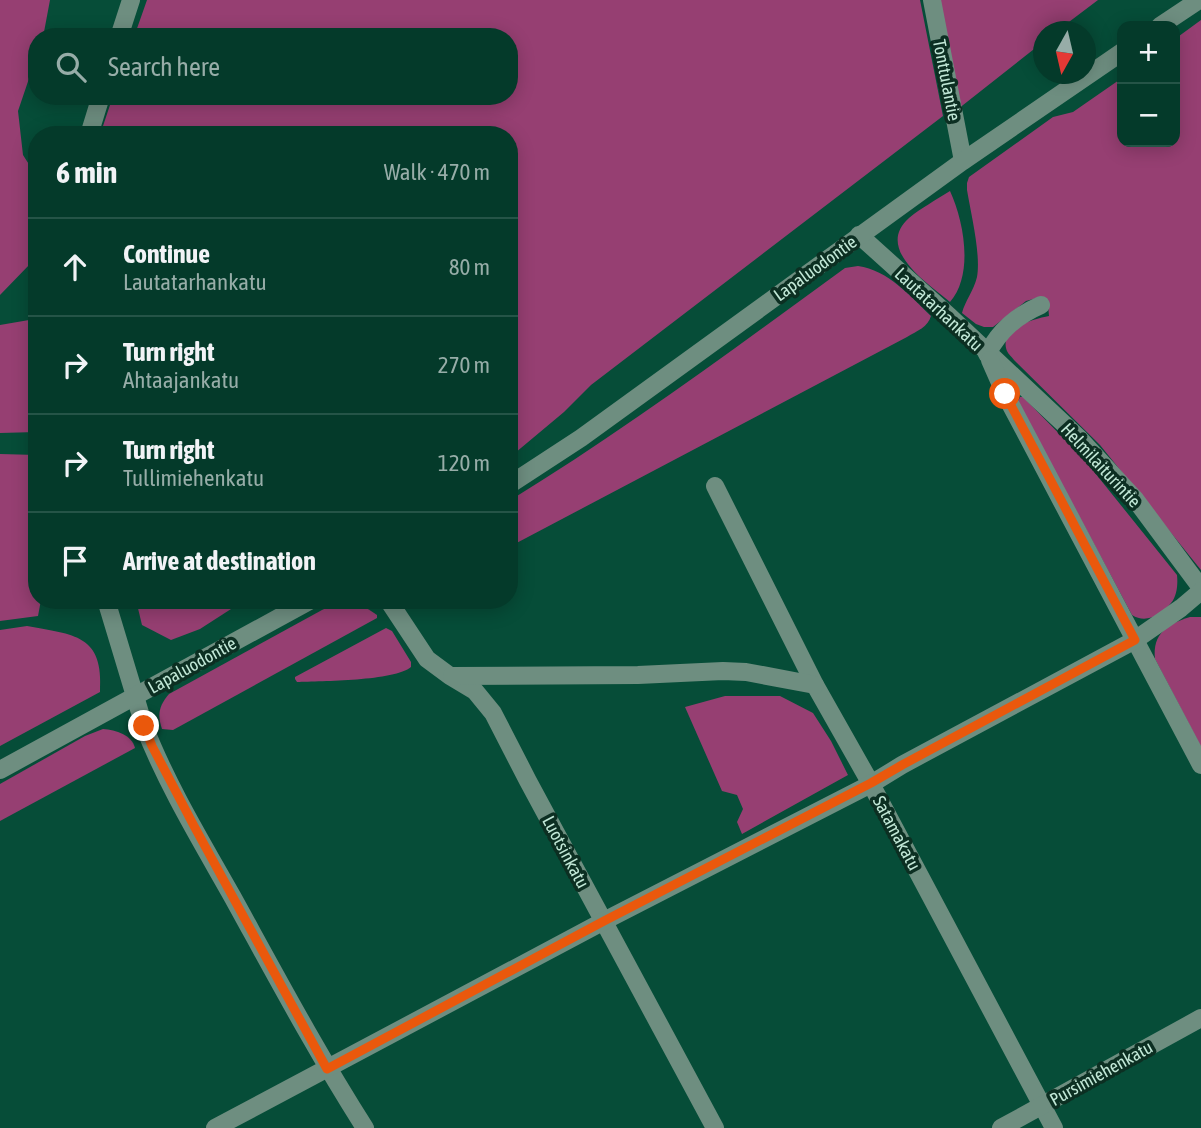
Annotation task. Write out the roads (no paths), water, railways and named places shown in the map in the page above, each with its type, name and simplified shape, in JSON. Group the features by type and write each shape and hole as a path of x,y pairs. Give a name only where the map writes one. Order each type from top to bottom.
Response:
{"street":[{"path":"122,28 131,0"},
{"name":"Tonttulantie","path":"932,0 963,160"},
{"path":"1168,21 1199,0"},
{"name":"Lapaluodontie","path":"518,479 581,438 963,160 1117,55"},
{"path":"92,126 98,105"},
{"name":"Lautatarhankatu","path":"859,236 988,354 1005,394 1201,765"},
{"path":"988,354 995,339 1004,329 1027,311 1041,305"},
{"name":"Helmilaiturintie","path":"988,354 1079,438 1125,489 1201,589"},
{"name":"Satamakatu","path":"715,486 815,685 871,783 1054,1128"},
{"path":"215,1128 604,921 871,783 1135,640 1181,608 1201,589"},
{"path":"109,609 152,746 327,1069 365,1128"},
{"name":"Lapaluodontie","path":"0,770 294,609"},
{"name":"Luotsinkatu","path":"394,609 427,659 475,691 494,713 715,1128"},
{"path":"450,676 638,675 723,671 746,672 815,685"},
{"name":"Pursimiehenkatu","path":"1001,1128 1201,1018"}]}
